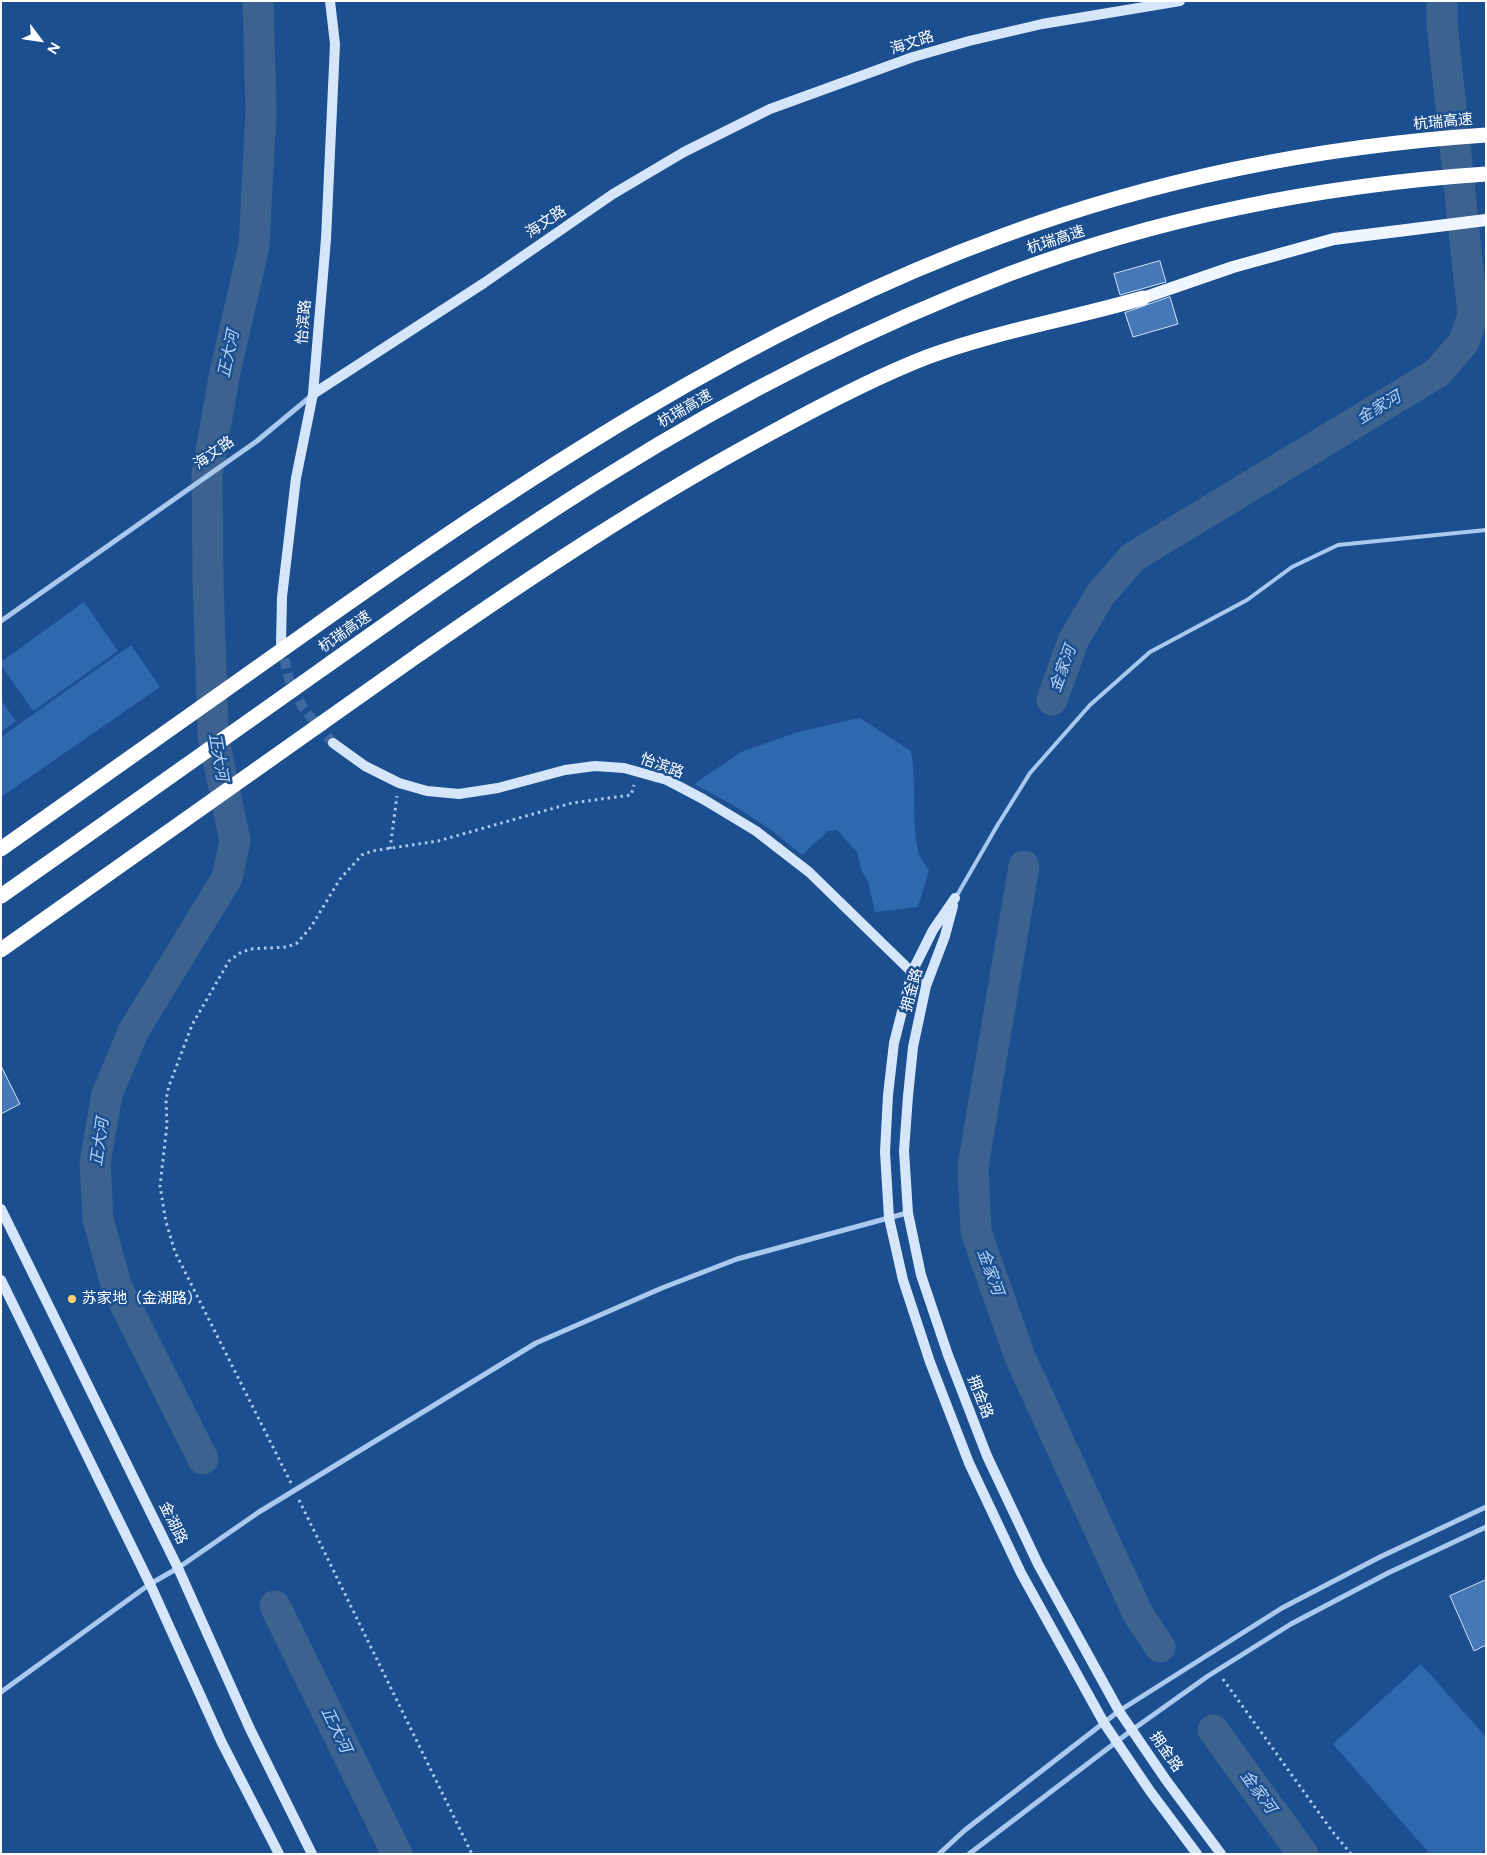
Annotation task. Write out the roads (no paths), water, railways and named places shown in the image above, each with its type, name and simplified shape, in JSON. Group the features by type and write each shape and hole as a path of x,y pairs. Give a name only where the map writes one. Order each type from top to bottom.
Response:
{"highway":[{"name":"杭瑞高速","path":"1,849 414,557 531,478 631,416 696,379 754,347 861,295 1012,232 1171,184 1332,152 1486,135"},
{"name":"杭瑞高速","path":"1,896 371,634 516,535 612,472 682,431 823,356 971,289 1073,252 1136,233 1292,198 1399,182 1486,174"},
{"path":"1,950 518,586 635,510 727,456 895,370 961,345 994,335 1097,311 1143,298"}],"main road":[{"path":"1143,298 1233,267 1334,239 1486,220"}],"street":[{"name":"怡滨路","path":"281,643 282,597 296,478 313,394 326,239 334,44 330,1"},
{"name":"海文路","path":"1,621 257,441 313,394 484,283 613,194 684,152 770,109 913,58 969,41 1042,24 1180,1"},
{"name":"怡滨路","path":"333,742 364,766 399,783 427,791 459,794 498,788 565,770 595,766 624,768 667,780 756,831 809,872 926,986"},
{"path":"955,898 933,930 912,972 894,1044 888,1095 885,1152 889,1218 903,1280 930,1362 969,1463 1021,1573 1104,1723 1150,1791 1197,1854"},
{"name":"拥金路","path":"955,898 945,936 926,986 913,1047 908,1096 904,1151 908,1213 921,1275 948,1355 987,1456 1038,1564 1119,1711 1166,1780 1221,1854"},
{"name":"金湖路","path":"1,1209 178,1568 250,1729 312,1854"},
{"path":"1,1692 150,1584 178,1568 259,1512 536,1343 662,1288 737,1259 908,1213"},
{"path":"1,1280 150,1584 222,1743 279,1854"},
{"path":"939,1854 965,1830 1119,1711 1282,1608 1380,1557 1486,1507"},
{"path":"969,1854 1132,1730 1217,1671 1299,1619 1388,1573 1486,1527"}],"lane":[{"path":"955,898 996,826 1030,773 1090,706 1150,652 1247,600 1292,566 1338,545 1486,530"}],"waterway":[{"name":"正大河","path":"203,1459 117,1288 98,1219 95,1163 107,1094 134,1030 227,878 235,841 213,735 207,474 225,372 254,246 261,111 258,1"},
{"name":"金家河","path":"1052,700 1073,641 1100,595 1133,557 1437,373 1464,342 1473,315 1442,23 1442,1"},
{"name":"金家河","path":"1024,866 973,1166 976,1232 1020,1357 1138,1614 1160,1647"},
{"name":"正大河","path":"275,1606 397,1854"},
{"name":"金家河","path":"1213,1730 1303,1854"}],"tunnel":[{"path":"281,644 290,684 304,709 333,743"}],"place":[{"name":"苏家地（金湖路）","path":"72,1299"}]}
